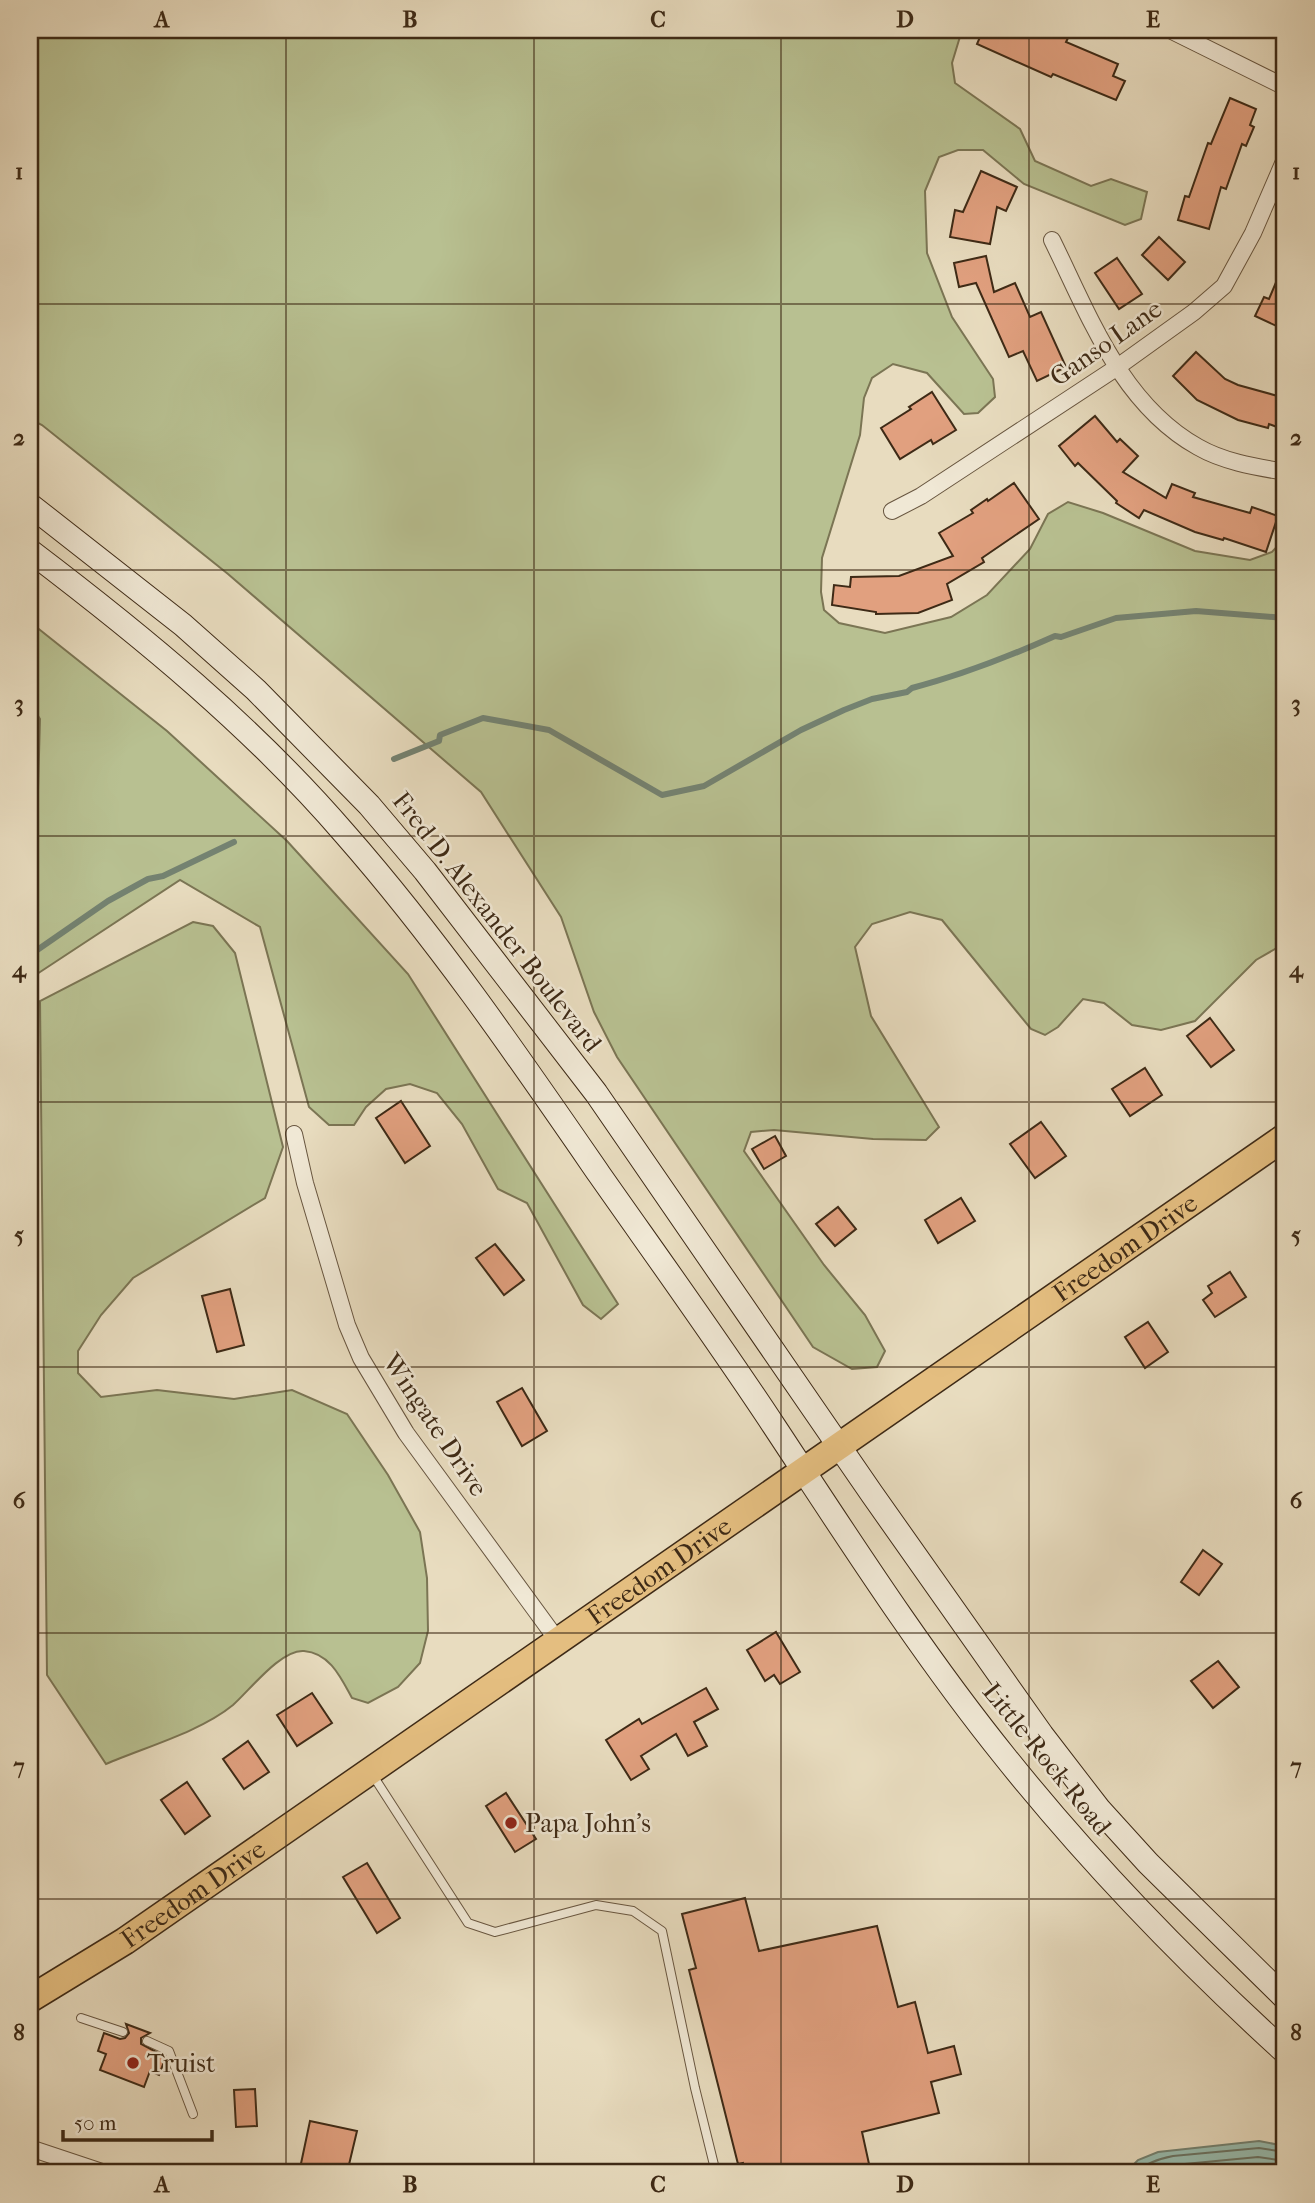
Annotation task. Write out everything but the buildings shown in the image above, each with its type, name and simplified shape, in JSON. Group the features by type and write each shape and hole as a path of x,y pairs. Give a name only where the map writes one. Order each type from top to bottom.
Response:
{"main road":[{"name":"Fred D. Alexander Boulevard","path":"30,505 126,578 256,690 369,805 440,890 596,1093 840,1446"},
{"path":"30,551 103,606 229,715 302,786 346,835 466,982 803,1471"},
{"name":"Freedom Drive","path":"30,1999 125,1941 1285,1137"},
{"name":"Little Rock Road","path":"840,1446 983,1653 1100,1809 1148,1863 1285,1998"},
{"name":"Little Rock Road","path":"803,1471 896,1609 1004,1756 1127,1898 1285,2052"}],"street":[{"path":"1170,30 1285,87"},
{"name":"Ganso Lane","path":"892,511 921,496 1116,368 1194,312 1224,286 1253,233 1285,159"},
{"path":"1052,240 1116,368 1156,414 1175,432 1199,448 1242,465 1285,472"},
{"name":"Wingate Drive","path":"294,1134 305,1183 347,1325 361,1358 407,1433 558,1641"},
{"path":"30,2148 105,2173"}],"lane":[{"path":"370,1771 468,1923 495,1932 596,1905 633,1911 662,1931 716,2173"},
{"path":"81,2018 123,2032"},
{"path":"147,2041 169,2050 193,2114"}],"shaded area":[{"path":"30,30 962,30 952,63 955,83 1020,129 1035,161 1091,186 1111,179 1147,192 1141,219 1125,225 1024,184 983,150 958,150 939,157 925,191 927,253 952,317 993,379 995,397 978,413 964,414 927,373 893,364 872,378 864,398 860,435 822,558 821,592 824,610 839,623 885,633 951,617 987,595 1030,549 1048,514 1068,502 1103,513 1195,551 1250,560 1272,552 1285,538 1285,945 1256,960 1195,1021 1161,1030 1132,1025 1104,1003 1083,999 1058,1027 1045,1035 1031,1029 942,920 910,912 872,924 855,947 871,1016 939,1127 926,1140 873,1139 774,1130 751,1132 744,1151 824,1265 865,1315 885,1351 877,1367 852,1369 813,1347 617,1057 594,1012 561,917 481,792 228,574 42,425 30,419"},
{"path":"30,622 167,731 287,841 408,974 618,1304 601,1319 583,1305 527,1203 498,1189 462,1124 437,1093 410,1084 386,1089 366,1107 354,1125 329,1125 309,1107 260,927 180,880 37,974 36,861 40,719 30,703"},
{"path":"193,922 213,926 235,953 283,1147 265,1198 133,1278 101,1315 78,1351 78,1373 101,1397 157,1390 234,1399 292,1390 347,1414 388,1475 420,1532 427,1578 428,1631 420,1663 398,1687 368,1703 352,1698 334,1668 321,1656 304,1651 295,1652 276,1663 220,1715 189,1731 106,1764 47,1675 40,1001"}],"water":[{"path":"1259,2141 1285,2146 1285,2173 1125,2173 1138,2160 1158,2152"}],"waterway":[{"path":"394,759 439,741 440,735 483,718 549,730 662,795 704,786 801,730 872,699 907,692 912,688 985,665 1055,636 1061,637 1116,618 1196,611 1285,618"},
{"path":"30,955 108,901 148,879 163,876 234,842"}],"place":[{"name":"Papa John's","path":"511,1823"},
{"name":"Truist","path":"133,2063"}]}
